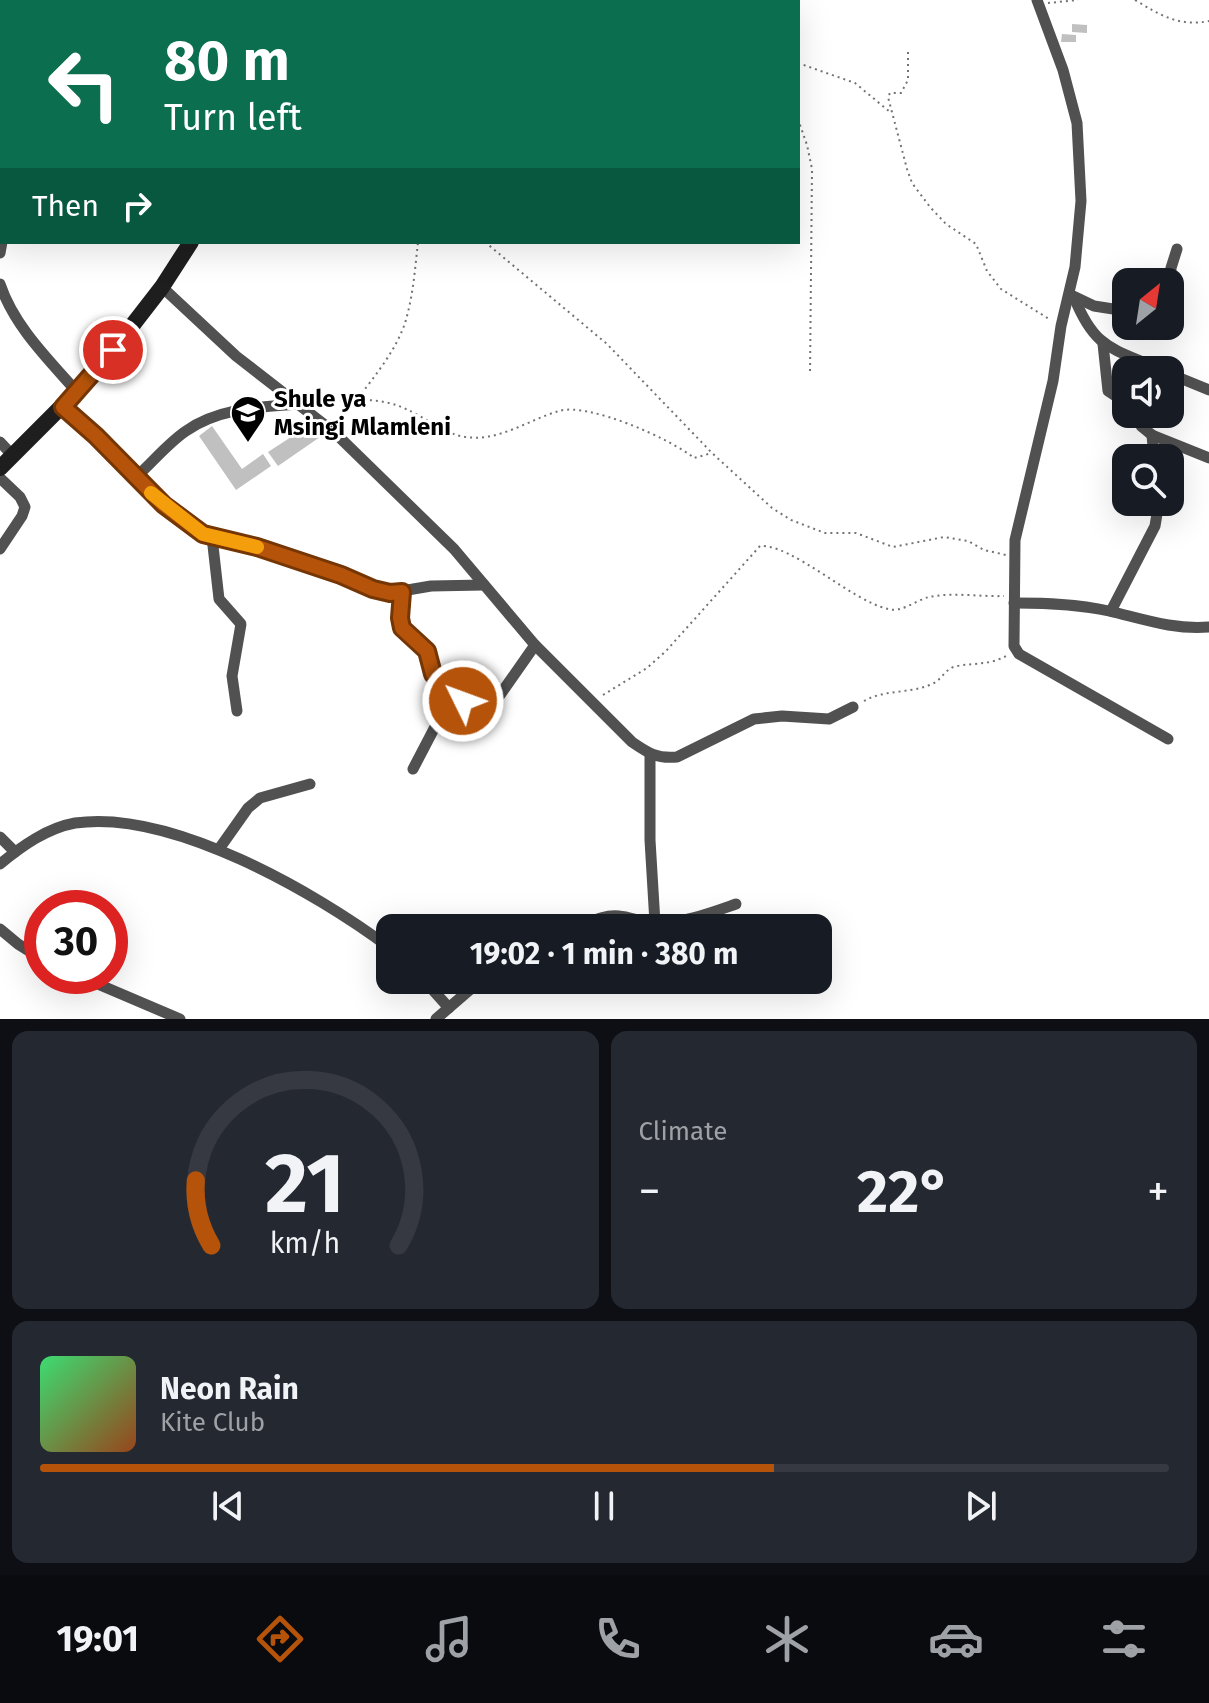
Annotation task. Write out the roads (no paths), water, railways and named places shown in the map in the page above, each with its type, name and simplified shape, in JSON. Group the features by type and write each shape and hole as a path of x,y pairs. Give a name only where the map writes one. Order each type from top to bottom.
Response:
{"main road":[{"path":"0,468 97,371 162,287 190,244"}],"street":[{"path":"1038,2 1063,70 1077,123 1080,232 1071,296 1061,326 1045,422 1020,517 1014,556 1013,640 1016,651 1168,739"},
{"path":"1171,268 1177,249"},
{"path":"0,284 10,308 29,336 77,392"},
{"path":"162,287 236,356 334,432 454,549 535,645 632,742 650,754 662,759 677,757 764,716 829,719 853,707"},
{"path":"1071,296 1094,306 1112,309"},
{"path":"1071,296 1085,322 1103,344 1130,356"},
{"path":"1103,344 1108,391 1112,394"},
{"path":"1184,380 1209,390"},
{"path":"136,477 183,432 205,419 233,411 299,404"},
{"path":"63,407 182,519 212,537 257,547 390,593 431,586 484,585"},
{"path":"1143,428 1152,435 1209,458"},
{"path":"1152,435 1153,444"},
{"path":"0,442 12,455"},
{"path":"0,478 20,497 25,507 0,549"},
{"path":"1111,611 1155,526 1157,516"},
{"path":"212,537 219,599 241,624 232,676 237,711"},
{"path":"402,592 402,628 425,647 436,677 462,698 488,699 500,695 535,645"},
{"path":"1014,599 1111,611 1189,629 1209,627"},
{"path":"413,769 437,723 461,706 462,698"},
{"path":"650,754 650,856 654,914"},
{"path":"219,849 248,808 260,798 310,784"},
{"path":"0,864 44,834 73,824 107,821 174,833 219,849 356,922 376,937"},
{"path":"0,837 15,852"},
{"path":"708,914 736,904"},
{"path":"0,929 24,948"},
{"path":"121,994 180,1019"},
{"path":"436,994 449,1008"},
{"path":"436,1019 465,994"}],"place":[{"name":"Shule ya Msingi Mlamleni","path":"248,444"}]}
